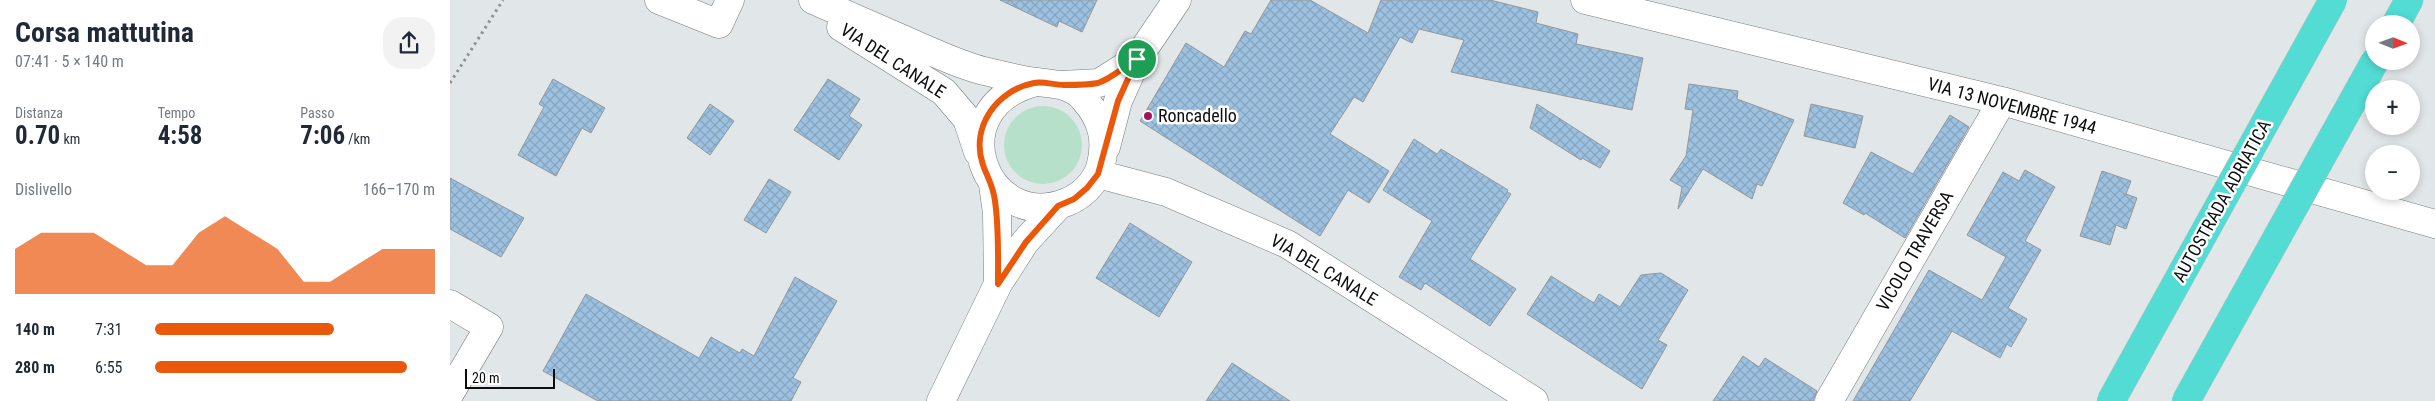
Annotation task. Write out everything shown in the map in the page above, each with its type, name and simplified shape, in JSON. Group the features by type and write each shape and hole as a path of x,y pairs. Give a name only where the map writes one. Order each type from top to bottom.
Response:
{"highway":[{"name":"AUTOSTRADA ADRIATICA","path":"2111,401 2333,0"},
{"path":"2401,15 2409,0"},
{"path":"2186,401 2370,70"}],"street":[{"path":"659,0 719,24 730,0"},
{"name":"VIA DEL CANALE","path":"798,0 944,92 967,118 988,174"},
{"name":"VIA DEL CANALE","path":"813,0 960,64 1049,84"},
{"path":"988,174 1006,196 1022,204 1040,207 1058,206 1074,199 1087,188 1101,164 1118,101 1137,59 1177,0"},
{"name":"VIA 13 NOVEMBRE 1944","path":"1585,0 2002,101 2435,224"},
{"path":"998,284 997,213 980,146 982,127 989,110 1002,96 1018,87 1099,83 1137,59"},
{"path":"1049,84 1082,95 1096,112 1103,132 1101,164"},
{"name":"VICOLO TRAVERSA","path":"1829,401 2002,101"},
{"name":"VIA DEL CANALE","path":"1101,164 1287,244 1534,401"},
{"path":"941,401 998,284 1026,242 1058,206"},
{"path":"450,304 489,327 450,393"}],"path":[{"path":"450,83 503,0"}],"green space":[{"path":"1043,106 1058,109 1071,117 1079,130 1082,145 1079,160 1071,173 1058,181 1043,184 1028,181 1015,173 1007,160 1004,145 1007,130 1015,117 1028,109"}],"building":[{"path":"1000,0 1097,0 1082,32 1059,21 1057,27"},
{"path":"1271,0 1310,0 1368,33 1381,0 1490,0 1538,12 1536,23 1578,34 1576,44 1643,58 1632,110 1451,72 1464,40 1419,29 1412,43 1400,37 1363,102 1354,97 1330,134 1389,171 1369,203 1348,190 1320,236 1140,121 1186,43 1224,67 1245,31 1251,34"},
{"path":"553,79 605,108 591,133 582,128 556,176 518,155 544,107 539,104"},
{"path":"828,79 860,99 849,116 862,125 839,160 794,130"},
{"path":"1689,84 1738,91 1737,99 1794,120 1762,186 1757,184 1752,199 1703,169 1678,209 1682,187 1670,180 1686,156 1693,110 1685,109"},
{"path":"710,104 734,121 710,155 687,138"},
{"path":"1537,104 1610,151 1600,168 1582,158 1581,160 1530,128"},
{"path":"1811,104 1863,116 1855,148 1804,136"},
{"path":"1950,115 1969,127 1905,238 1865,213 1864,215 1843,203 1871,152 1913,174"},
{"path":"1414,139 1437,154 1441,149 1508,190 1507,192 1511,194 1470,259 1516,289 1490,326 1425,283 1421,290 1399,277 1432,221 1383,190"},
{"path":"2025,170 2055,187 2025,241 2041,250 2008,308 2027,319 2011,347 2007,344 2000,358 1952,331 1910,401 1853,401 1929,270 1982,300 2006,257 1967,235 2003,172 2019,181"},
{"path":"2102,171 2131,181 2126,194 2137,198 2126,229 2116,225 2110,245 2080,236"},
{"path":"450,178 524,218 501,257 450,229"},
{"path":"769,179 791,192 766,233 744,220"},
{"path":"1130,223 1192,262 1159,317 1096,278"},
{"path":"1661,273 1688,290 1658,340 1667,345 1642,389 1527,314 1551,276 1594,303 1599,294 1620,307 1641,275"},
{"path":"795,277 837,301 793,378 801,382 791,401 598,401 543,371 586,294 699,358 711,337 740,353 742,349 754,356"},
{"path":"1743,356 1759,367 1765,358 1817,391 1813,401 1713,401"},
{"path":"1232,363 1290,401 1206,401"}],"place":[{"name":"Roncadello","path":"1148,116"}],"route":[{"path":"1137,59 1118,101 1098,174 1087,188 1074,199 1058,206 1026,242 998,284 997,213 993,184 983,165 980,146 982,127 989,110 1002,96 1018,87 1036,82 1062,85 1099,83 1137,59"}]}
